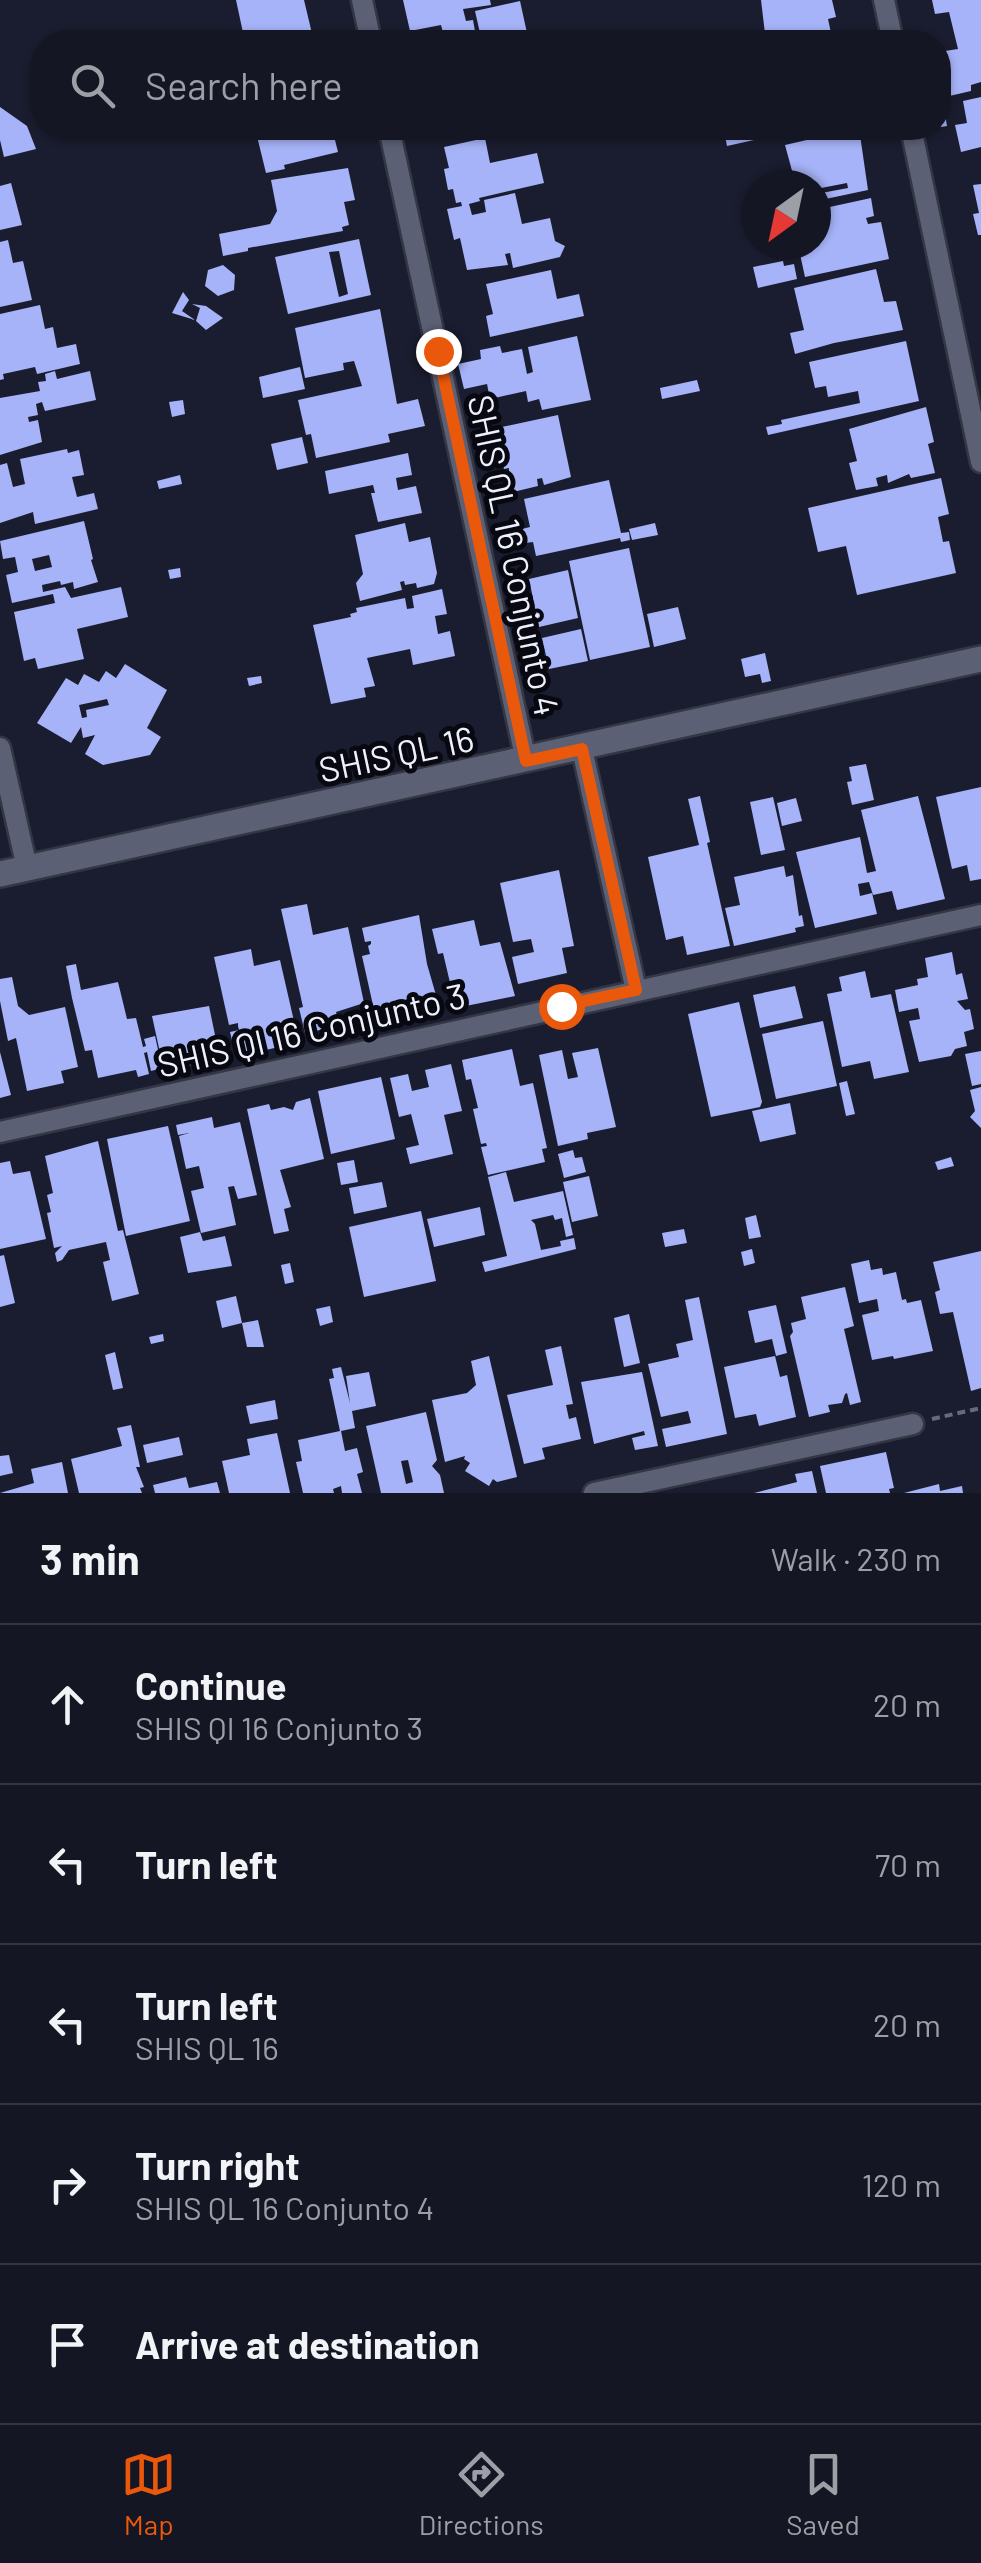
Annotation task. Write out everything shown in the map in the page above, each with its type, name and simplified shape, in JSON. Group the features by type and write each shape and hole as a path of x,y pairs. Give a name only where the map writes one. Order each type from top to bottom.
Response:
{"street":[{"path":"362,0 368,30"},
{"path":"884,0 890,30"},
{"name":"SHIS QL 16 Conjunto 4","path":"392,140 526,761"},
{"path":"913,140 981,462"},
{"name":"SHIS QL 16","path":"0,874 981,659"},
{"path":"0,748 27,868"},
{"path":"582,749 636,990"},
{"name":"SHIS QI 16 Conjunto 3","path":"0,1132 981,915"},
{"path":"594,1493 914,1424"}],"path":[{"path":"914,1424 981,1408"}],"building":[{"path":"236,0 304,0 311,30 242,30"},
{"path":"403,0 490,0 491,5 463,9 466,21 473,20 475,30 442,30 441,25 410,30"},
{"path":"761,0 832,0 836,17 828,19 830,30 765,30"},
{"path":"932,0 981,0 981,82 971,85 971,91 951,96 951,50 958,49 949,12 935,14"},
{"path":"520,1 526,30 479,30 475,11"},
{"path":"981,97 981,147 961,152 955,125 967,123 963,101"},
{"path":"0,107 27,126 36,149 4,157"},
{"path":"258,140 335,140 338,152 266,173"},
{"path":"485,140 490,163 537,153 544,183 479,198 480,201 469,204 472,215 486,212 484,200 515,193 522,224 550,218 555,241 565,246 560,257 513,268 510,253 505,254 508,265 467,270 460,238 454,240 447,209 462,206 461,202 456,203 453,189 448,190 444,169 449,168 444,147"},
{"path":"726,140 754,140 727,146"},
{"path":"807,140 861,140 868,190 831,198 831,191 848,188 847,183 831,186 831,170 792,170 785,145"},
{"path":"348,168 355,200 344,202 349,225 342,227 343,231 223,256 219,234 270,224 277,211 271,180"},
{"path":"11,183 22,225 0,230 0,186"},
{"path":"981,184 978,235 973,214 979,213 973,185"},
{"path":"871,198 874,216 866,218 868,224 881,222 889,259 805,277 801,260 831,260 831,207"},
{"path":"359,239 371,295 288,314 275,257","holes":["339,251 348,294 339,297 329,252"]},
{"path":"8,240 13,263 23,261 32,300 0,307 0,242"},
{"path":"783,261 784,266 794,264 797,279 758,288 753,267"},
{"path":"223,265 235,275 234,290 218,296 205,286 208,270"},
{"path":"876,269 884,302 896,301 903,330 795,354 790,333 804,330 794,288"},
{"path":"551,270 557,299 579,294 584,316 490,337 486,316 493,314 486,284"},
{"path":"183,292 189,300 182,311 195,320 172,313"},
{"path":"192,304 206,306 223,318 206,330 196,321 200,308"},
{"path":"40,305 45,329 53,327 57,348 76,344 80,364 37,374 35,367 3,374 4,379 0,380 0,314"},
{"path":"380,309 397,404 418,399 425,426 388,434 390,442 316,458 298,400 362,386 354,361 343,363 344,370 305,378 295,328"},
{"path":"577,336 591,400 542,410 539,399 528,402 526,391 490,399 487,384 464,389 458,364 481,359 480,350 500,346 502,353 522,349 527,374 533,372 528,347"},
{"path":"906,341 919,401 768,435 766,427 782,424 781,420 860,403 858,391 828,397 826,386 815,388 809,362"},
{"path":"300,367 305,389 263,398 259,377"},
{"path":"55,371 57,379 90,371 96,400 45,411 42,402 36,404 38,415 28,417 29,422 38,420 42,442 0,455 0,398 40,391 38,382 46,381 45,374"},
{"path":"697,380 700,391 662,399 660,388"},
{"path":"183,400 185,414 172,417 169,402"},
{"path":"926,407 934,442 928,444 935,473 911,478 909,474 888,483 887,475 876,478 878,486 856,490 849,463 857,461 849,429"},
{"path":"558,415 571,477 544,485 542,478 537,479 538,486 509,493 509,468 504,469 501,455 484,458 478,432"},
{"path":"302,437 308,463 277,470 271,444"},
{"path":"67,449 68,453 79,450 84,475 72,477 77,497 94,493 98,509 35,524 33,512 0,523 0,465 7,463 13,487 25,484 20,459"},
{"path":"408,453 412,475 396,478 398,490 416,486 422,513 378,522 371,493 375,493 373,485 329,494 325,471"},
{"path":"180,475 182,484 159,489 157,481"},
{"path":"941,478 949,514 938,517 943,542 949,541 956,573 857,595 846,546 818,552 808,508"},
{"path":"609,480 621,533 629,532 630,540 621,542 620,538 536,556 533,542 525,543 522,529 530,527 524,499"},
{"path":"84,521 98,582 74,589 73,582 61,585 60,581 42,585 43,592 65,587 71,598 121,587 128,617 77,629 84,659 38,669 35,658 24,661 14,612 55,603 53,594 12,603 6,575 18,572 15,557 3,559 0,541","holes":["49,555 52,567 35,571 32,559"]},
{"path":"405,523 409,542 430,537 437,573 434,584 417,588 416,583 405,585 404,581 400,582 402,590 360,601 356,583 363,574 355,535"},
{"path":"655,523 658,535 632,540 629,529"},
{"path":"629,548 650,647 590,660 569,561"},
{"path":"180,568 181,577 170,579 168,570"},
{"path":"568,570 578,618 539,627 529,579"},
{"path":"442,589 447,614 435,616 438,634 450,631 455,656 413,665 410,649 367,658 375,686 364,688 366,697 331,704 313,625 351,617 356,608 405,598 407,609 414,608 412,596"},
{"path":"678,607 686,639 654,647 647,614"},
{"path":"581,629 588,661 549,669 542,638"},
{"path":"765,653 771,681 762,683 760,674 745,677 741,659"},
{"path":"125,664 167,690 147,728 161,737 150,755 103,765 85,754 95,735 83,738 81,727 71,743 37,723 66,678 78,685 84,674 99,682 106,671 116,678","holes":["107,699 109,705 86,710 87,717 82,718 79,705"]},
{"path":"261,676 262,683 249,686 247,678"},
{"path":"866,764 874,800 852,805 847,782 852,781 849,767"},
{"path":"981,787 981,879 970,881 967,865 952,869 936,797"},
{"path":"700,796 730,946 687,955 683,936 666,940 648,857 699,845 688,799"},
{"path":"918,796 945,899 897,910 892,891 873,895 869,882 858,884 860,896 872,893 877,914 815,928 796,852 860,837 867,873 876,871 861,810"},
{"path":"773,797 785,850 761,855 750,802"},
{"path":"796,798 802,821 782,826 777,803"},
{"path":"784,866 786,877 793,875 804,926 795,928 796,932 734,946 725,908 740,905 734,877"},
{"path":"559,870 574,946 562,948 567,973 518,984 512,957 534,952 531,939 513,942 500,883"},
{"path":"307,904 313,935 348,927 364,1003 336,1012 340,1026 305,1033 281,909"},
{"path":"419,915 440,1009 377,1023 362,956 370,954 371,941 365,942 362,928"},
{"path":"474,920 480,946 500,942 515,996 456,1008 443,953 438,954 432,929"},
{"path":"251,949 254,966 280,960 296,1030 281,1033 283,1046 236,1057 230,1032 239,1030 238,1023 229,1025 214,957"},
{"path":"952,952 956,975 962,973 968,999 957,1001 965,1010 970,1009 974,1029 964,1032 967,1046 955,1049 951,1056 919,1062 909,1021 920,1019 918,1008 899,1012 895,990 918,985 917,979 928,977 925,958"},
{"path":"76,964 81,990 118,982 127,1019 136,1018 143,1047 144,1039 155,1036 162,1068 151,1071 147,1052 144,1053 149,1074 138,1077 136,1070 98,1078 92,1050 85,1051 72,998 66,966"},
{"path":"865,971 871,998 891,994 909,1072 874,1079 870,1061 842,1067 827,994 842,991 839,977"},
{"path":"12,977 18,1006 29,1015 65,1007 78,1067 61,1071 64,1083 27,1091 16,1038 8,1041 0,1001 0,979"},
{"path":"795,986 803,1018 760,1028 753,995"},
{"path":"739,1002 762,1102 760,1107 711,1117 688,1014"},
{"path":"209,1006 220,1059 164,1071 152,1016"},
{"path":"823,1021 837,1086 776,1099 762,1034"},
{"path":"598,1048 616,1127 587,1133 588,1139 558,1146 539,1055 562,1050 568,1079 578,1077 572,1053"},
{"path":"512,1049 520,1086 533,1083 547,1148 542,1149 545,1162 488,1175 481,1147 487,1146 481,1144 473,1109 478,1108 462,1060"},
{"path":"981,1051 981,1084 972,1086 965,1054"},
{"path":"0,1052 11,1095 0,1098"},
{"path":"451,1064 462,1111 444,1115 453,1154 410,1164 406,1148 419,1145 411,1114 399,1117 390,1078 408,1074 412,1091 429,1087 425,1070"},
{"path":"381,1077 395,1139 331,1154 318,1091"},
{"path":"847,1081 855,1114 846,1116 839,1083"},
{"path":"981,1087 981,1128 970,1117 975,1111 970,1090"},
{"path":"310,1098 324,1159 280,1170 291,1207 284,1209 289,1231 274,1234 247,1109 269,1104 271,1110 293,1110 296,1102"},
{"path":"790,1103 796,1134 760,1142 752,1111"},
{"path":"212,1117 214,1128 240,1122 257,1195 238,1199 234,1186 228,1187 236,1225 201,1233 191,1191 204,1188 199,1166 186,1169 179,1136 189,1133 178,1135 176,1125"},
{"path":"168,1126 190,1221 126,1236 107,1139"},
{"path":"98,1141 118,1231 123,1230 139,1294 112,1301 103,1262 110,1260 106,1242 69,1250 57,1262 55,1253 62,1246 54,1248 47,1213 51,1212 47,1195 53,1193 45,1156"},
{"path":"573,1150 575,1158 582,1157 586,1172 564,1178 558,1154"},
{"path":"951,1157 954,1166 938,1170 935,1162"},
{"path":"354,1160 358,1182 341,1185 337,1163"},
{"path":"10,1161 13,1174 30,1171 46,1239 0,1249 0,1163"},
{"path":"506,1172 514,1202 563,1191 573,1235 566,1237 562,1218 555,1220 553,1215 531,1220 541,1250 561,1246 560,1241 574,1238 576,1249 485,1272 482,1262 507,1256 488,1177"},
{"path":"589,1176 598,1216 572,1222 563,1182"},
{"path":"382,1182 387,1207 354,1214 349,1188"},
{"path":"480,1207 485,1235 434,1247 427,1219"},
{"path":"421,1211 436,1281 364,1297 349,1227"},
{"path":"756,1215 761,1237 749,1239 745,1218"},
{"path":"684,1229 687,1243 665,1247 662,1233"},
{"path":"200,1232 203,1241 225,1236 232,1266 188,1273 180,1237"},
{"path":"752,1249 755,1263 744,1266 741,1252"},
{"path":"981,1251 981,1388 971,1391 953,1312 940,1314 935,1292 940,1290 933,1262"},
{"path":"4,1255 15,1303 0,1307 0,1256"},
{"path":"869,1260 871,1270 882,1268 883,1275 896,1272 902,1300 921,1300 933,1351 872,1360 862,1315 879,1311 877,1299 859,1303 851,1264"},
{"path":"290,1263 294,1282 285,1284 281,1265"},
{"path":"845,1287 854,1326 844,1329 861,1402 850,1405 847,1393 842,1403 828,1405 830,1412 809,1417 790,1336 791,1323 806,1319 801,1297"},
{"path":"236,1296 242,1323 222,1328 216,1301"},
{"path":"699,1297 727,1434 666,1447 662,1429 691,1423 688,1411 661,1417 648,1364 679,1357 676,1344 693,1340 685,1300"},
{"path":"776,1305 787,1353 776,1356 772,1339 755,1343 748,1311"},
{"path":"330,1306 333,1322 320,1326 316,1309"},
{"path":"629,1314 640,1363 624,1367 614,1318"},
{"path":"258,1320 264,1347 247,1347 242,1323"},
{"path":"163,1334 164,1341 151,1344 149,1337"},
{"path":"561,1346 573,1404 566,1405 569,1419 576,1417 581,1439 542,1448 545,1459 524,1464 507,1395 553,1385 545,1350"},
{"path":"115,1352 123,1388 113,1390 105,1355"},
{"path":"489,1356 517,1477 497,1482 493,1479 489,1486 465,1471 470,1463 465,1456 445,1462 432,1400 467,1393 476,1385 471,1361"},
{"path":"775,1356 780,1377 787,1375 796,1417 759,1426 756,1414 735,1418 724,1367"},
{"path":"341,1367 350,1403 346,1376 369,1372 376,1406 352,1411 355,1428 341,1431 345,1451 357,1448 363,1472 357,1474 362,1493 342,1493 341,1486 333,1489 334,1493 303,1493 296,1462 302,1461 298,1440 340,1431 329,1379 334,1378 332,1369"},
{"path":"642,1372 658,1446 635,1450 632,1438 645,1435 644,1431 594,1444 581,1382"},
{"path":"275,1400 278,1419 250,1424 246,1406"},
{"path":"426,1412 437,1460 432,1466 440,1475 444,1493 381,1493 366,1426","holes":["408,1460 413,1482 406,1484 401,1461"]},
{"path":"131,1425 142,1493 79,1493 71,1459 122,1446 117,1428"},
{"path":"277,1433 290,1493 229,1493 222,1461 250,1455 247,1439"},
{"path":"179,1437 183,1455 147,1463 143,1445"},
{"path":"886,1452 894,1488 889,1489 890,1493 826,1493 820,1466"},
{"path":"9,1455 13,1473 0,1476 0,1456"},
{"path":"62,1462 68,1493 0,1493 34,1483 31,1469"},
{"path":"812,1471 817,1493 754,1493 797,1482 795,1474"},
{"path":"186,1477 189,1488 217,1482 220,1493 155,1493 153,1485"},
{"path":"939,1484 940,1491 962,1486 963,1493 904,1493"}],"route":[{"path":"438,351 526,761 582,749 636,990 561,1006"}]}
